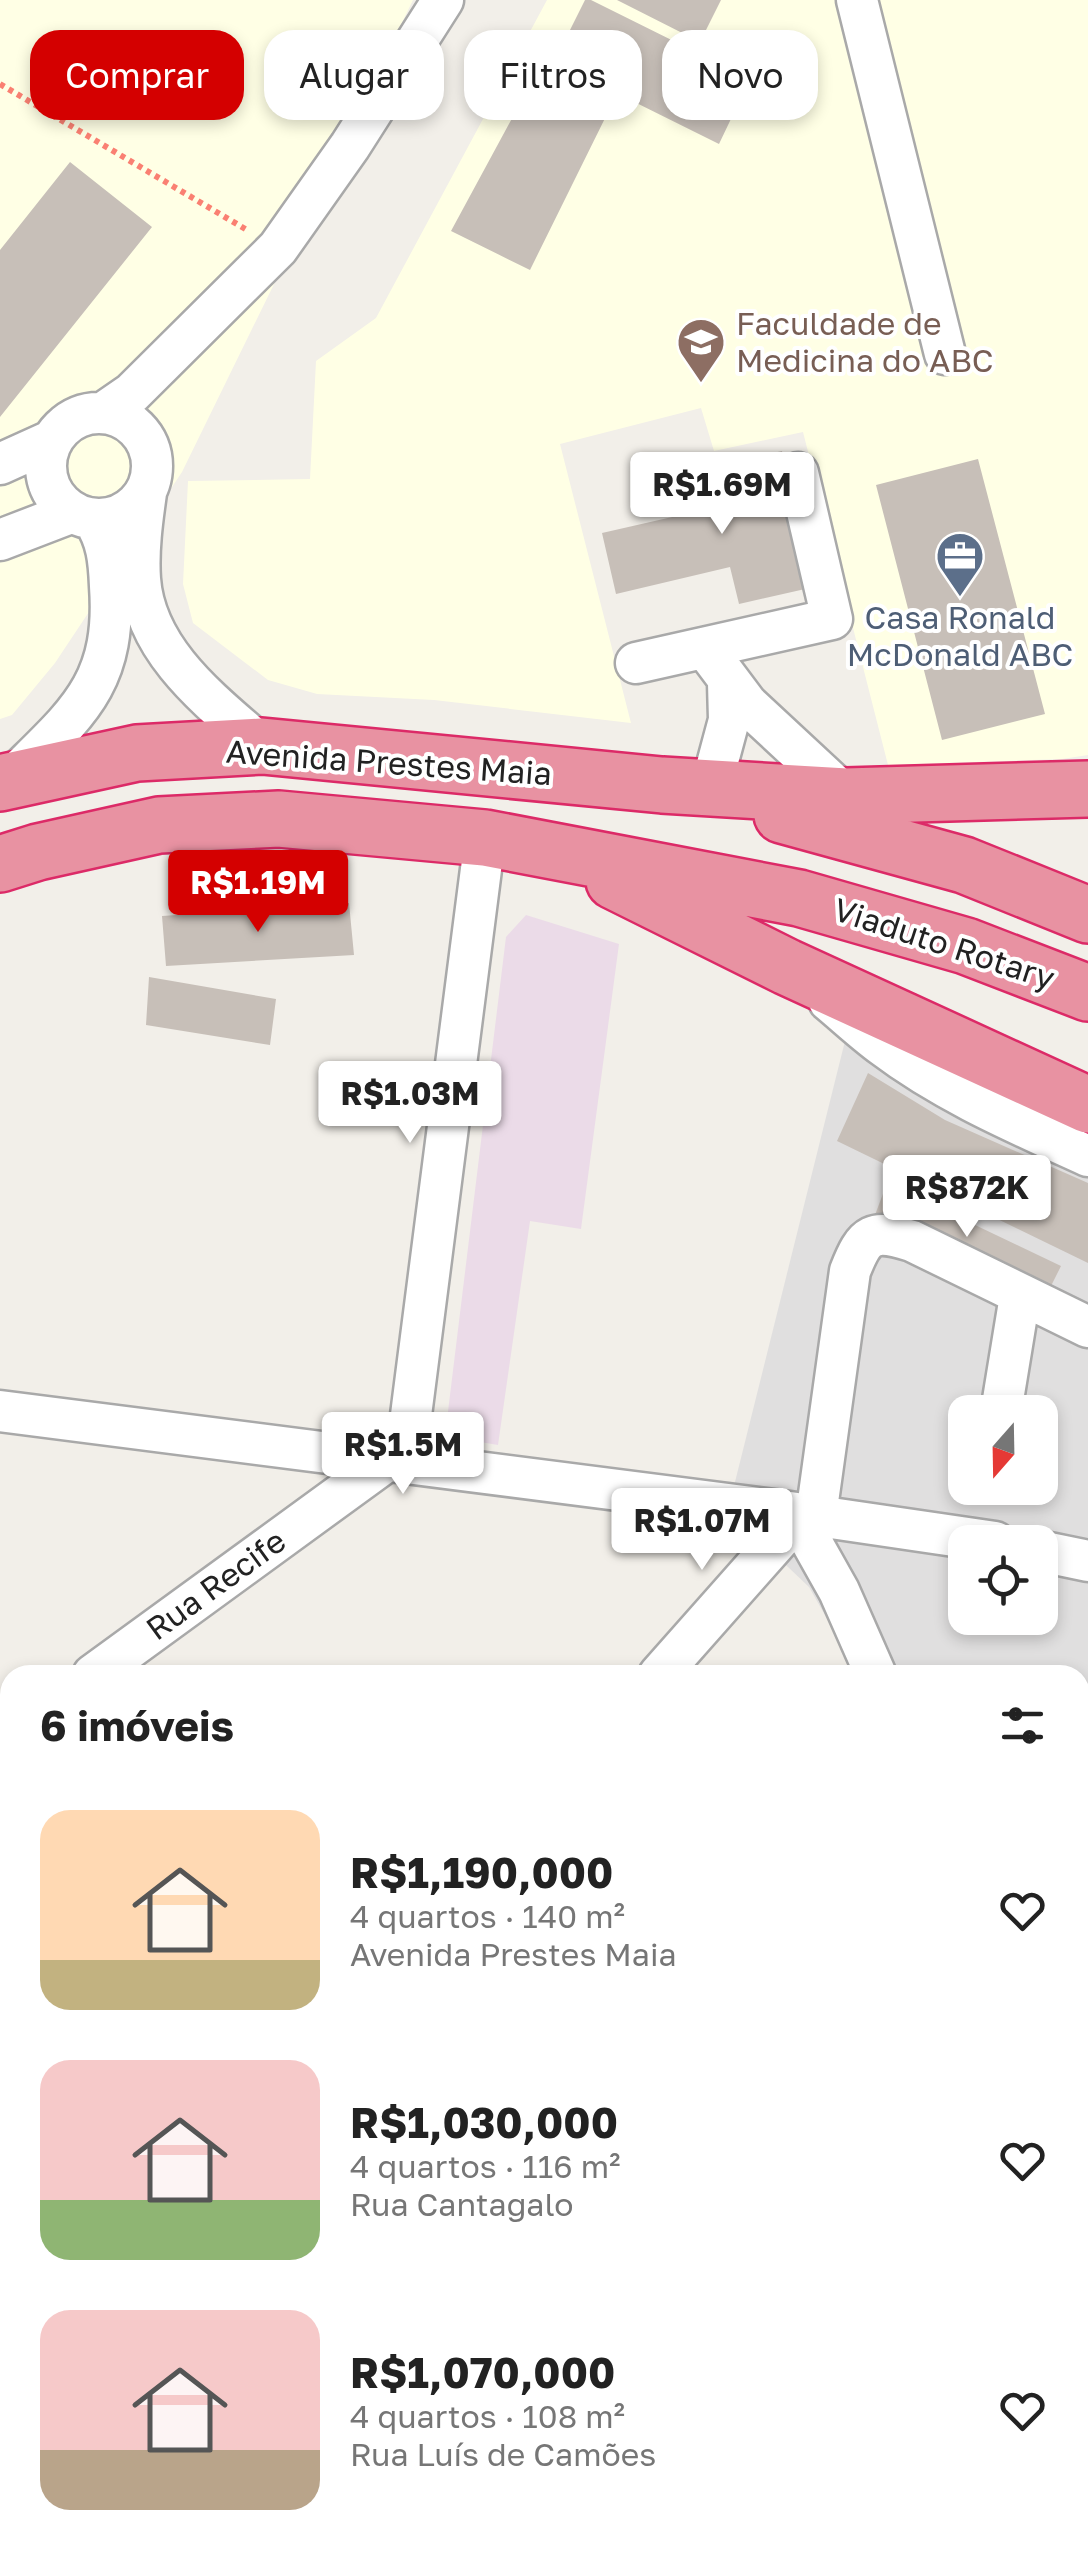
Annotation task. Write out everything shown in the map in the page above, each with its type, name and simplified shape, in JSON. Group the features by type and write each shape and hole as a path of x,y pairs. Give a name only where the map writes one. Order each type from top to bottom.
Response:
{"highway":[{"name":"Avenida Prestes Maia","path":"6,781 137,754 262,746 686,786"},
{"path":"686,786 846,796 1088,789"},
{"path":"686,786 964,865 1088,914"},
{"name":"Avenida Prestes Maia","path":"0,864 38,852 176,824 279,819 484,838 553,852"},
{"path":"553,852 788,967 1088,1105"},
{"name":"Viaduto Rotary","path":"553,852 800,898 966,946 1088,993"}],"street":[{"path":"103,413 132,394 278,248 350,146 443,0"},
{"path":"856,0 945,354"},
{"path":"6,781 86,700 102,670 113,622 108,552 102,533 58,498 48,480 46,459 53,440 67,424 85,415 103,413 126,420 142,434 150,452 152,473 146,493 140,581 147,612 166,651 200,692 262,746"},
{"path":"0,464 53,440"},
{"path":"636,663 832,619 798,474"},
{"path":"0,540 83,516 113,518 132,508 146,493"},
{"path":"706,648 728,683 767,725 846,796"},
{"path":"686,786 730,720 728,683"},
{"path":"397,1461 484,838"},
{"path":"788,967 884,1047 926,1075 1009,1120 1088,1156"},
{"path":"668,1665 801,1515 850,1271 860,1244 868,1237 887,1234 912,1240 1088,1328"},
{"path":"1003,1395 1020,1296"},
{"path":"0,1411 948,1535"},
{"name":"Rua Recife","path":"107,1665 397,1461"},
{"path":"801,1515 872,1665"},
{"path":"1058,1555 1088,1561"}],"path":[{"path":"0,84 278,248"}],"shaded area":[{"path":"0,0 413,0 398,30 264,30 264,120 354,120 182,472 55,663 12,715 0,719"},
{"name":"Faculdade de Medicina do ABC","path":"547,0 1088,0 1088,755 888,765 803,432 714,451 701,408 560,444 631,723 434,700 317,694 268,680 193,623 183,584 188,481 310,479 316,361 376,318 482,120 642,120 642,30 531,30"},
{"path":"526,915 619,944 581,1229 530,1221 498,1445 445,1436 506,937"},
{"path":"847,1033 1088,1143 1088,1665 853,1665 809,1587 728,1510"}],"building":[{"path":"585,0 591,0 662,35 662,116 642,106 642,30 570,30"},
{"path":"617,0 721,0 706,30 676,30"},
{"path":"511,120 604,120 530,270 451,231"},
{"path":"671,120 730,120 719,144"},
{"path":"70,162 152,227 0,417 0,250"},
{"path":"782,451 814,587 739,604 730,567 616,594 602,533 716,507 707,468"},
{"name":"Casa Ronald McDonald ABC","path":"978,459 1045,714 942,740 876,485"},
{"path":"349,903 354,955 166,966 162,916"},
{"path":"149,977 276,999 270,1045 146,1025"},
{"path":"868,1073 945,1120 1088,1183 1088,1263 837,1141"},
{"path":"887,1183 1061,1266 1046,1296 875,1215"}],"place":[{"name":"Faculdade de Medicina do ABC","path":"701,384"},
{"name":"Casa Ronald McDonald ABC","path":"960,598"}]}
